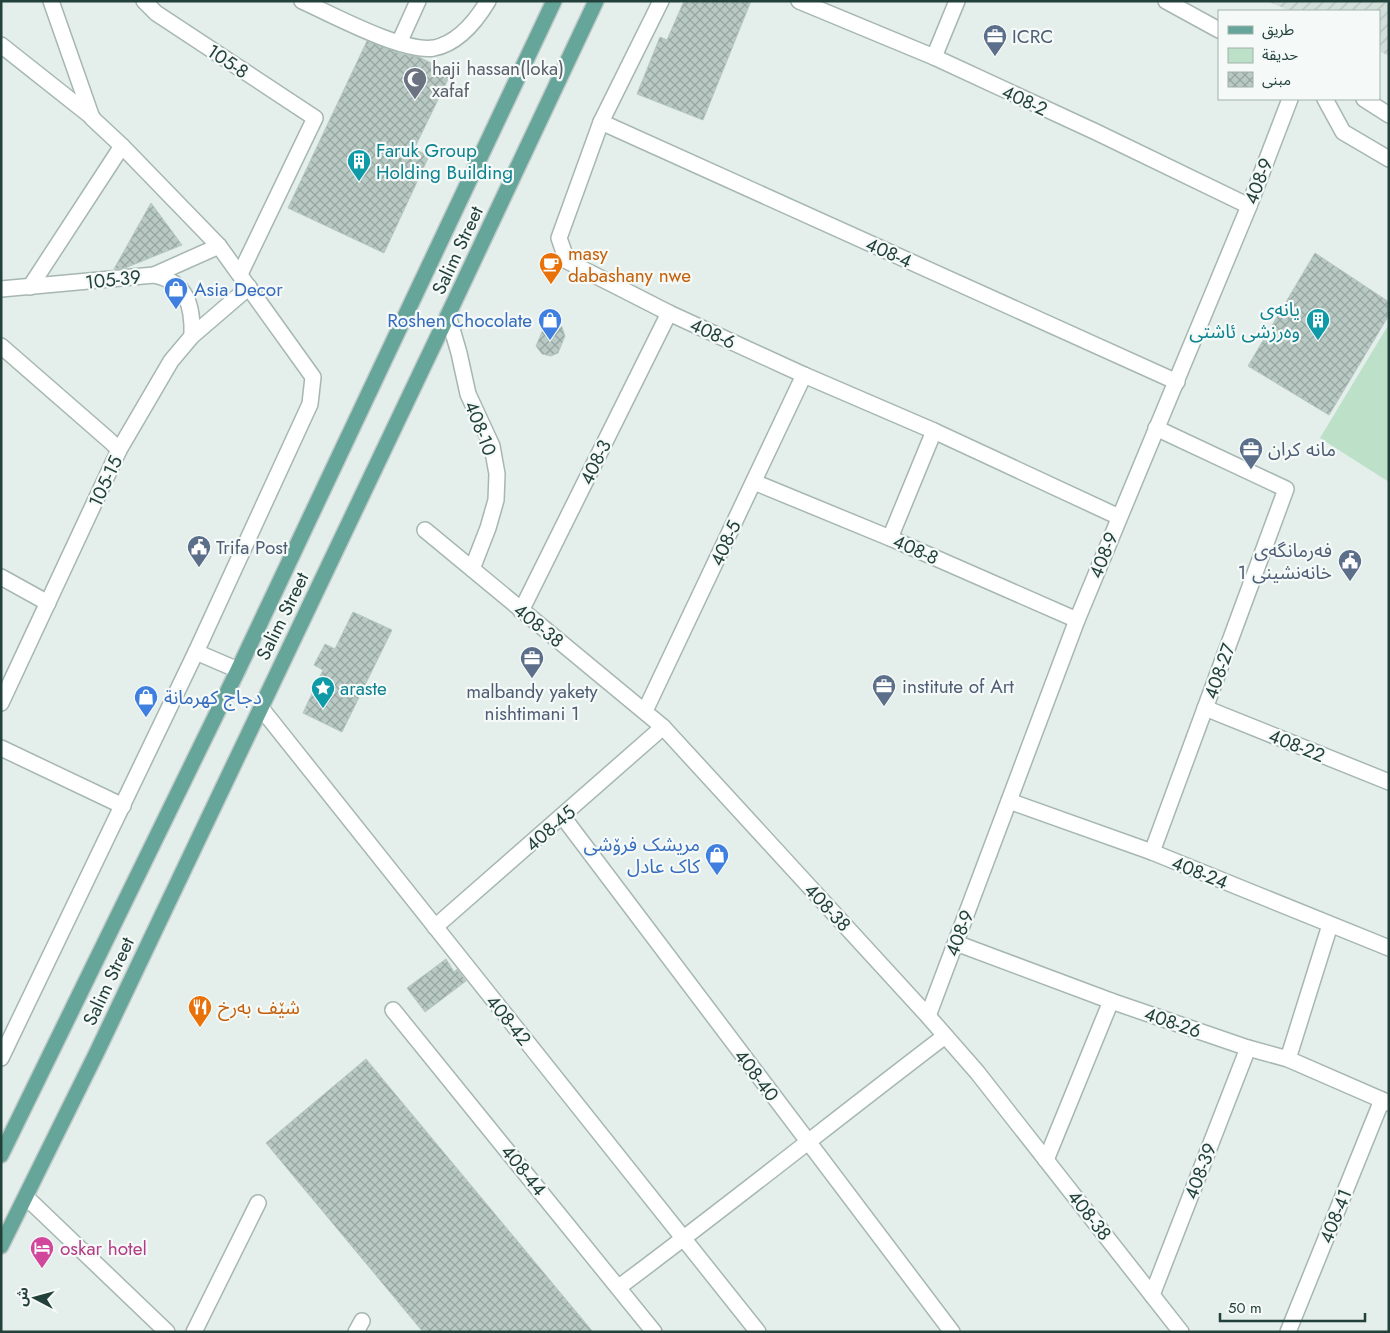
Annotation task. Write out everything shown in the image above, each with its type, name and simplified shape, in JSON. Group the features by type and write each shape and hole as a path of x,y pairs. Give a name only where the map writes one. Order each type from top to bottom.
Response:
{"main road":[{"name":"Salim Street","path":"1,1154 238,670 554,1"},
{"name":"Salim Street","path":"1,1246 261,708 596,1"}],"street":[{"path":"51,1 92,118"},
{"name":"105-8","path":"144,1 156,13 315,118 245,280"},
{"path":"302,1 400,43 413,47 435,48 452,40 470,26 488,1"},
{"path":"400,43 418,1"},
{"name":"408-6","path":"661,1 601,122 559,238 567,261 669,313 804,375 934,431 1119,517"},
{"name":"408-2","path":"798,1 934,57 1096,132 1248,206"},
{"path":"934,57 957,1"},
{"path":"1166,1 1218,29"},
{"path":"1,45 92,118 122,146 219,246 313,377 310,404 196,652 1,1058"},
{"name":"408-9","path":"928,1016 1077,620 1156,428 1177,382 1290,100"},
{"path":"1326,100 1343,132 1389,160"},
{"path":"1365,100 1389,116"},
{"name":"408-4","path":"601,122 1177,382"},
{"path":"30,287 122,146"},
{"name":"105-39","path":"3,288 154,275 219,246"},
{"path":"154,275 160,276 183,292 191,307 193,320 192,336"},
{"name":"105-15","path":"1,703 119,450 171,361 245,280"},
{"name":"408-3","path":"521,611 669,313"},
{"name":"408-10","path":"448,315 468,394 492,446 497,474 496,500 488,528 472,569"},
{"path":"1,346 119,450"},
{"name":"408-5","path":"645,711 804,375"},
{"name":"408-27","path":"1152,852 1286,490 1156,428"},
{"path":"890,538 934,431"},
{"name":"408-8","path":"754,482 890,538 1077,620"},
{"name":"408-38","path":"425,530 663,727 977,1072 1181,1332"},
{"path":"1,577 48,603"},
{"path":"196,652 238,670"},
{"name":"408-42","path":"261,708 758,1332"},
{"name":"408-22","path":"1205,708 1389,782"},
{"name":"408-45","path":"435,927 563,817 663,727"},
{"path":"1,748 123,806"},
{"name":"408-24","path":"1009,801 1152,852 1389,948"},
{"name":"408-40","path":"563,817 952,1332"},
{"path":"1288,1059 1330,925"},
{"name":"408-26","path":"956,943 1111,1001 1248,1048 1288,1059 1385,1102"},
{"path":"1046,1160 1111,1001"},
{"name":"408-44","path":"393,1010 654,1332"},
{"path":"619,1287 684,1239 945,1036"},
{"name":"408-39","path":"1152,1295 1248,1048"},
{"name":"408-41","path":"1288,1332 1385,1102"},
{"path":"26,1197 167,1332"},
{"path":"194,1332 258,1203"}],"shaded area":[{"path":"1267,1 1389,1 1389,56 1380,52 1380,10 1288,10"}],"green space":[{"path":"1389,324 1389,482 1320,438"}],"building":[{"path":"684,1 751,1 703,120 637,94 660,37 667,40"},
{"name":"Faruk Group Holding Building","path":"367,41 402,54 419,57 451,73 414,149 429,156 384,253 288,208"},
{"path":"151,203 182,245 125,268 114,269"},
{"name":"یانەی وەرزشی ئاشتی","path":"1315,253 1389,302 1389,315 1329,415 1248,366"},
{"name":"Roshen Chocolate","path":"547,320 555,322 562,327 565,336 558,353 551,356 542,354 536,346"},
{"path":"353,612 392,630 342,732 303,713 323,670 314,665 325,644 335,649"},
{"path":"446,959 454,972 457,969 466,981 425,1012 407,988"},
{"path":"366,1059 593,1332 423,1332 266,1143"}],"place":[{"name":"ICRC","path":"995,57"},
{"name":"haji hassan(loka) xafaf","path":"415,100"},
{"name":"Faruk Group Holding Building","path":"359,182"},
{"name":"masy dabashany nwe","path":"551,285"},
{"name":"Asia Decor","path":"176,310"},
{"name":"Roshen Chocolate","path":"550,341"},
{"name":"یانەی وەرزشی ئاشتی","path":"1318,341"},
{"name":"مانه كران","path":"1251,470"},
{"name":"Trifa Post","path":"199,568"},
{"name":"فەرمانگەی خانەنشینی 1","path":"1350,582"},
{"name":"malbandy yakety nishtimani 1","path":"532,679"},
{"name":"institute of Art","path":"884,707"},
{"name":"araste","path":"323,709"},
{"name":"دجاج كهرمانة","path":"146,718"},
{"name":"مریشک فرۆشی کاک عادل","path":"717,876"},
{"name":"شێف بەرخ","path":"200,1028"},
{"name":"oskar hotel","path":"42,1269"}]}
